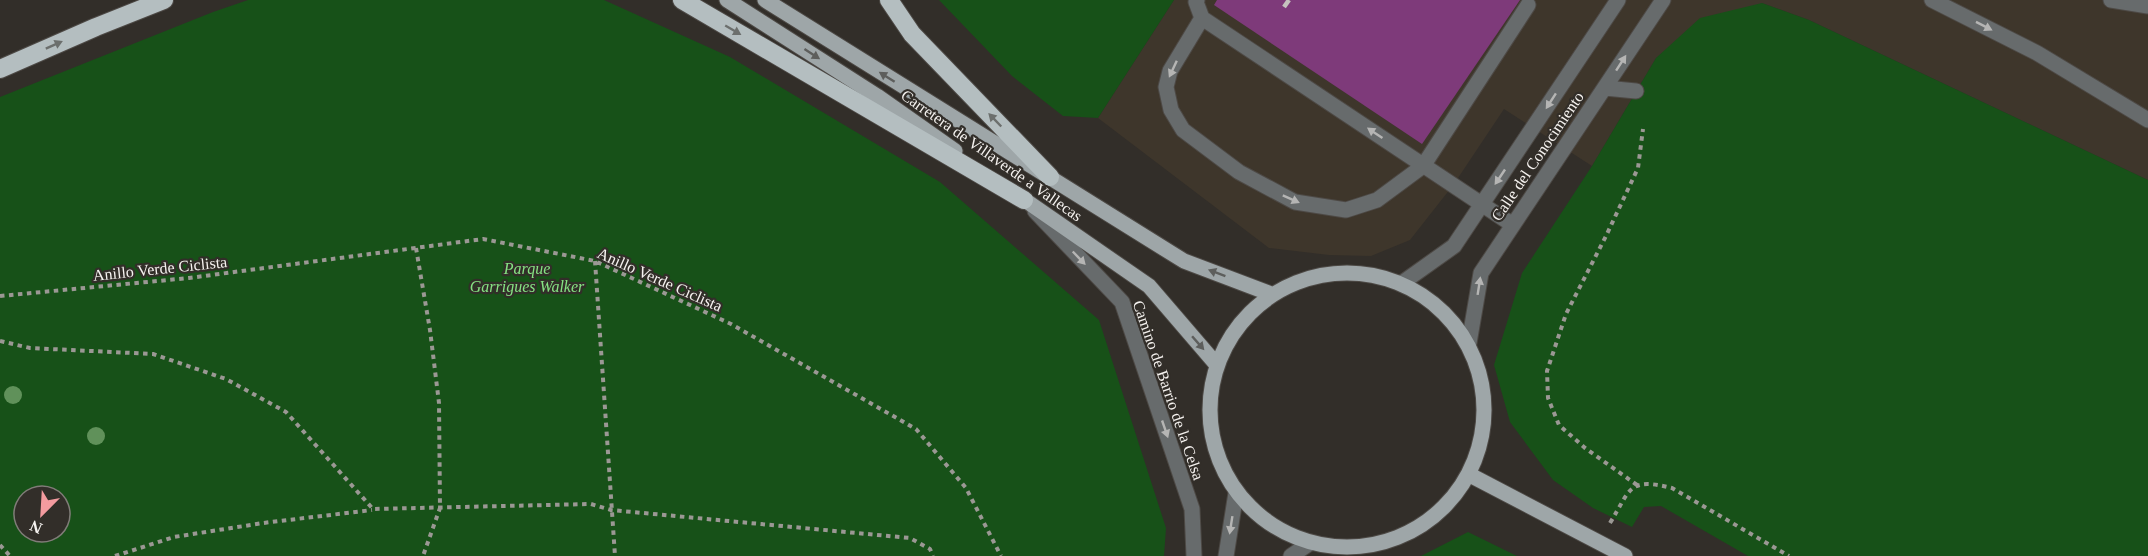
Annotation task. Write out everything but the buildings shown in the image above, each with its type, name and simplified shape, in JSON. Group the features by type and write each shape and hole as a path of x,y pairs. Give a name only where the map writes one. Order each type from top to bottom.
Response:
{"highway":[{"path":"0,69 164,0"},
{"path":"682,0 1024,200"},
{"path":"889,0 912,34 1050,177"}],"main road":[{"name":"Carretera de Villaverde a Vallecas","path":"727,0 877,96 1149,286 1216,364"},
{"name":"Carretera de Villaverde a Vallecas","path":"765,0 1184,261 1271,294"},
{"path":"1358,272 1402,283 1441,308 1469,343 1484,386 1484,431 1470,475 1442,512 1402,537 1356,548 1310,543 1269,524 1236,493 1215,453 1208,409 1216,364 1238,324 1271,294 1313,276 1358,272"},
{"path":"1470,475 1625,556"}],"street":[{"path":"1197,0 1202,18 1513,225"},
{"name":"Calle del Conocimiento","path":"1402,283 1454,246 1618,0"},
{"name":"Calle del Conocimiento","path":"1469,343 1481,273 1663,0"},
{"path":"1932,0 2037,53 2148,120"},
{"path":"2111,0 2148,6"},
{"path":"1202,18 1170,71 1166,87 1171,110 1183,130 1239,172 1295,202 1346,210 1377,200 1423,166 1528,5"},
{"path":"1605,88 1636,91"},
{"name":"Camino de Barrio de la Celsa","path":"1024,200 1122,302 1192,509 1194,556"},
{"path":"1226,556 1236,493"},
{"path":"1290,556 1310,543"}],"path":[{"path":"1637,485 1585,448 1559,425 1548,398 1547,371 1566,314 1638,168 1643,129"},
{"name":"Anillo Verde Ciclista","path":"0,296 189,278 483,239 595,261 731,324 916,429 966,488 1001,556"},
{"path":"416,248 430,330 439,403 440,508 423,556"},
{"path":"595,261 615,556"},
{"path":"0,341 30,348 153,354 226,379 286,412 373,509"},
{"path":"1599,542 1623,502 1637,485 1650,483 1672,488 1790,556"},
{"path":"116,556 174,537 373,509 591,504 611,510 910,538 930,549 933,556"},
{"path":"0,545 10,556"}],"shaded area":[{"path":"1174,0 2148,0 2148,180 1809,20 1762,3 1678,41 1656,58 1592,166 1504,109 1454,184 1410,240 1371,256 1329,255 1269,248 1098,118"}],"green space":[{"name":"Parque Garrigues Walker","path":"248,0 604,0 730,57 940,182 1099,320 1166,528 1164,556 0,556 0,97"},
{"path":"939,0 1174,0 1098,118 1063,116 1012,76"},
{"path":"1762,3 1809,20 2148,180 2148,556 1748,556 1661,506 1644,507 1632,527 1593,508 1553,480 1510,422 1494,365 1522,273 1592,166 1656,58 1700,18"},
{"path":"1468,532 1517,556 1421,556"}],"railway":[{"path":"1284,7 1289,0"}]}
